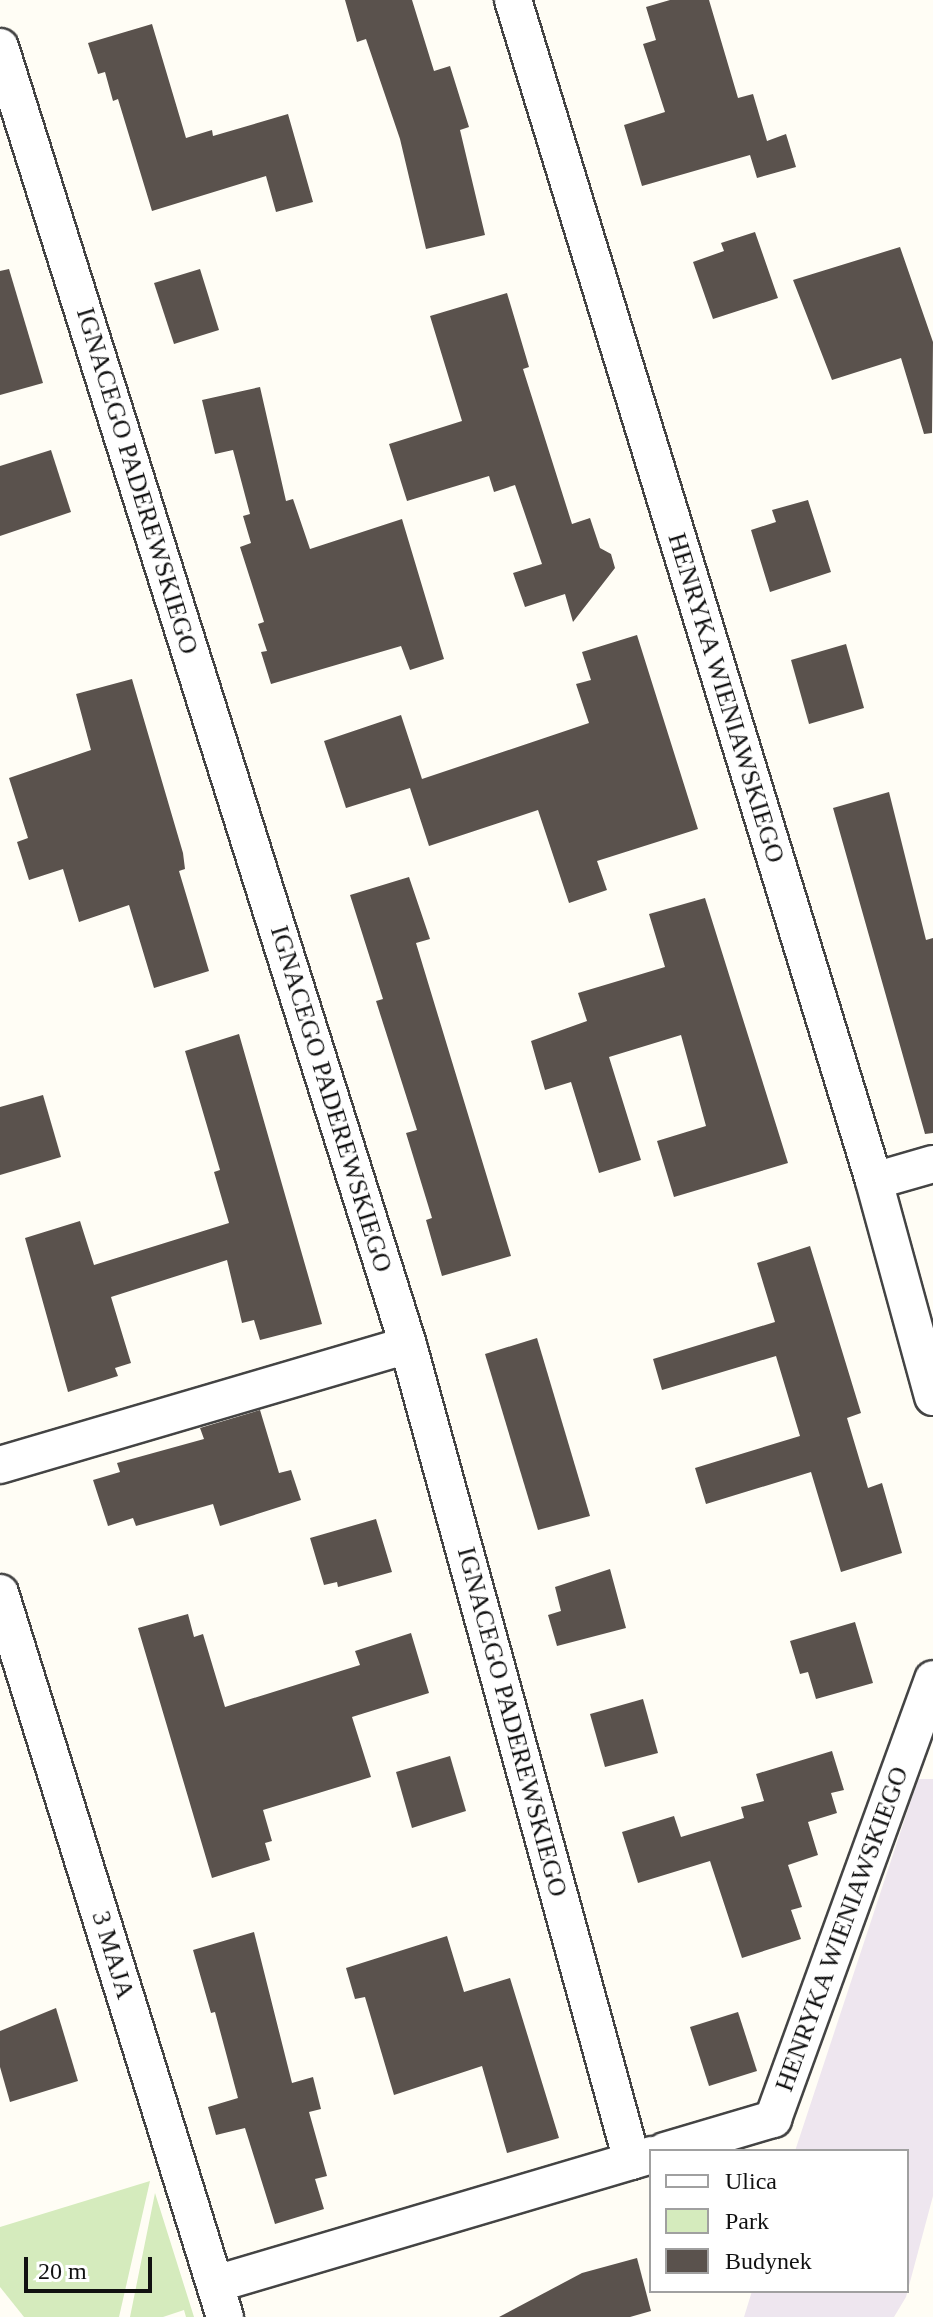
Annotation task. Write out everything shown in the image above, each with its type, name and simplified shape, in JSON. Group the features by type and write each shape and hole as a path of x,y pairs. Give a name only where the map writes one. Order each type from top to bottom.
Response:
{"street":[{"name":"HENRYKA WIENIAWSKIEGO","path":"513,0 874,1181 933,1397"},
{"name":"IGNACEGO PADEREWSKIEGO","path":"0,47 408,1345 649,2156"},
{"path":"874,1181 933,1164"},
{"path":"0,1465 408,1345"},
{"name":"3 MAJA","path":"0,1593 220,2301"},
{"name":"HENRYKA WIENIAWSKIEGO","path":"672,2149 773,2119 933,1679"},
{"name":"HENRYKA WIENIAWSKIEGO","path":"220,2301 649,2156"}],"shaded area":[{"path":"918,1779 933,1779 933,2196 909,2286 909,2149 796,2149"},
{"path":"751,2293 907,2293 894,2317 744,2317"}],"green space":[{"path":"150,2181 119,2317 24,2317 0,2287 0,2227"},
{"path":"155,2193 194,2317 186,2317 184,2310 163,2317 130,2317"}],"building":[{"path":"345,0 412,0 434,71 450,66 469,127 460,130 485,235 426,249 400,139 366,39 357,42"},
{"path":"670,0 709,0 738,98 753,94 767,141 786,134 796,167 757,178 750,155 642,186 624,125 665,112 643,44 656,40 646,7"},
{"path":"152,24 186,138 212,130 213,136 288,114 313,202 276,212 266,176 152,211 118,99 113,101 105,72 98,74 88,43"},
{"path":"755,232 778,298 713,319 693,262 724,251 721,243"},
{"path":"900,247 933,342 932,433 924,434 901,358 832,380 793,280"},
{"path":"9,269 43,383 0,395 0,271"},
{"path":"200,269 219,330 174,344 154,283"},
{"path":"507,293 529,367 523,369 572,524 590,518 600,548 611,554 615,568 573,622 565,594 525,607 513,573 542,564 515,485 494,492 489,476 407,501 389,444 462,421 430,316"},
{"path":"260,387 286,501 293,499 310,549 402,519 444,659 410,670 401,646 271,684 261,652 267,651 258,624 264,622 240,547 251,543 243,516 250,514 233,450 215,454 202,400"},
{"path":"51,450 71,512 0,536 0,466"},
{"path":"808,500 831,572 770,592 751,530 776,522 772,510"},
{"path":"637,635 698,829 597,861 607,890 569,903 538,810 429,846 410,788 346,808 324,741 401,715 422,779 589,723 576,684 591,680 582,652"},
{"path":"846,644 864,708 809,724 791,660"},
{"path":"132,679 183,853 185,869 179,871 209,971 154,988 129,905 79,922 63,869 29,880 17,842 28,838 9,778 91,750 76,694"},
{"path":"889,792 926,940 933,938 933,1133 925,1134 833,808"},
{"path":"409,877 430,939 416,943 511,1256 442,1276 426,1220 432,1218 406,1133 417,1130 376,1001 383,999 350,895"},
{"path":"705,898 788,1163 674,1197 657,1141 706,1126 681,1035 609,1057 641,1160 599,1173 571,1082 545,1090 531,1041 587,1021 578,993 665,967 649,914"},
{"path":"239,1034 322,1324 260,1340 254,1320 242,1323 227,1260 111,1297 131,1363 115,1368 118,1376 68,1392 25,1238 80,1221 94,1265 229,1223 214,1172 220,1170 185,1051"},
{"path":"43,1095 61,1157 0,1175 0,1107"},
{"path":"810,1246 861,1413 847,1418 868,1488 882,1483 902,1553 841,1572 811,1472 706,1504 695,1468 800,1436 776,1356 662,1390 653,1359 775,1322 757,1263"},
{"path":"537,1338 590,1516 538,1530 485,1354"},
{"path":"260,1410 279,1473 291,1470 301,1500 220,1526 213,1504 136,1526 133,1518 108,1526 93,1480 120,1472 117,1463 204,1439 200,1428"},
{"path":"376,1519 392,1572 338,1587 337,1582 324,1585 310,1538"},
{"path":"610,1569 626,1628 557,1646 548,1615 561,1611 555,1587"},
{"path":"188,1614 194,1637 203,1634 225,1707 360,1665 355,1651 411,1633 429,1693 352,1717 371,1777 263,1810 272,1841 265,1843 270,1860 212,1878 138,1628"},
{"path":"855,1622 873,1683 816,1699 808,1672 800,1674 790,1641"},
{"path":"643,1699 658,1753 605,1767 590,1714"},
{"path":"832,1751 844,1790 831,1793 837,1813 808,1822 818,1855 788,1865 802,1907 791,1910 801,1939 742,1958 710,1861 638,1883 622,1832 674,1816 681,1837 744,1818 741,1807 764,1801 756,1774"},
{"path":"450,1756 466,1811 412,1828 396,1772"},
{"path":"254,1932 292,2083 313,2077 321,2109 309,2112 327,2176 315,2179 324,2209 275,2224 245,2128 216,2135 208,2107 238,2098 215,2012 211,2013 193,1950"},
{"path":"447,1936 464,1992 510,1978 559,2138 507,2153 482,2066 394,2095 365,1997 355,1999 346,1968"},
{"path":"56,2008 78,2081 10,2102 0,2067 0,2031"},
{"path":"738,2012 757,2071 709,2086 690,2027"},
{"path":"637,2258 651,2311 630,2317 499,2317 582,2273"}]}
